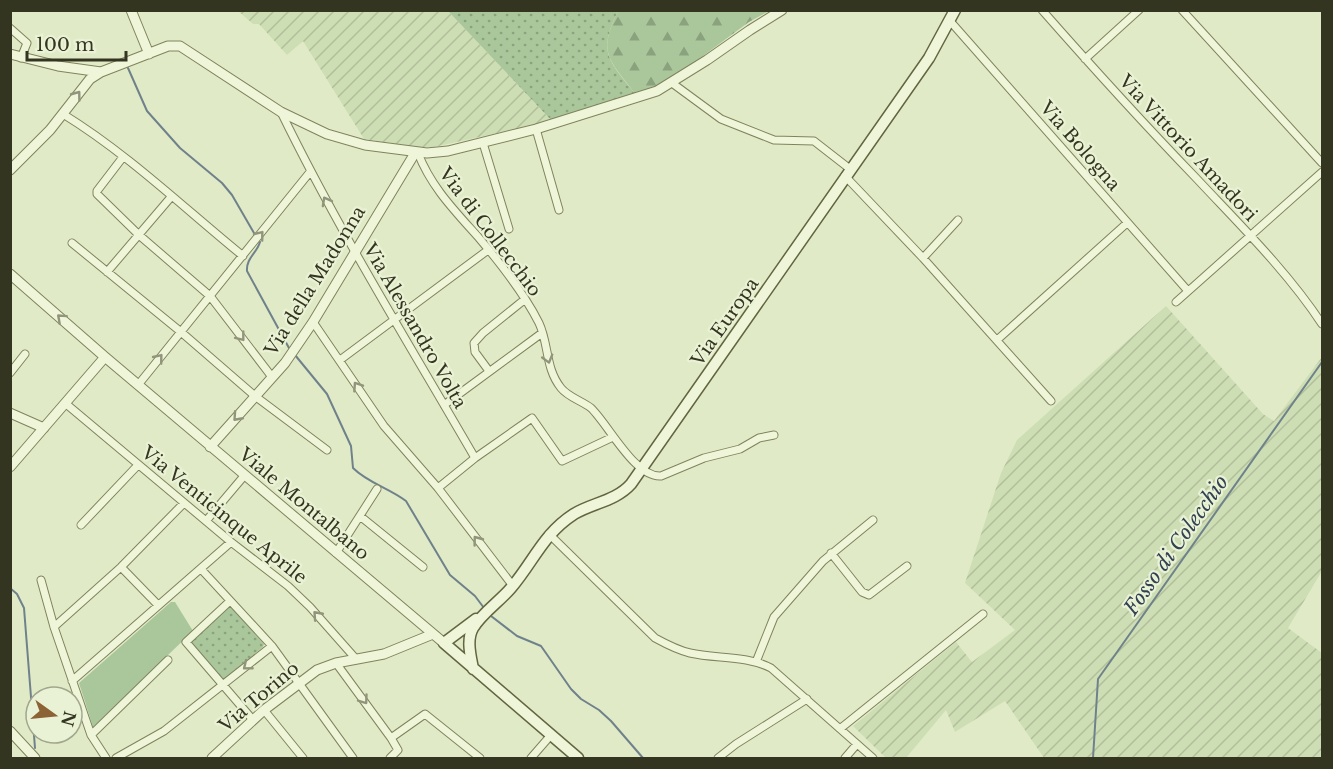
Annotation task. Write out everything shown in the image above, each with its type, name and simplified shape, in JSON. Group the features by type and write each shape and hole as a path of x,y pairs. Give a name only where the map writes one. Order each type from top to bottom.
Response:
{"main road":[{"name":"Via Europa","path":"484,615 513,586 549,534 576,513 621,493 631,484 929,58 953,16"},
{"path":"444,644 455,641 472,630 484,615"},
{"path":"444,644 464,627 484,615"},
{"path":"472,630 470,649 473,669"},
{"name":"Viale Montalbano","path":"444,644 578,759"}],"street":[{"path":"131,10 149,54"},
{"path":"12,165 63,114 90,79 101,72 168,46 180,46 281,112 342,140 416,153 438,152 536,129 638,98 672,83 782,10"},
{"name":"Via Vittorio Amadori","path":"1042,10 1250,235 1311,306 1323,324"},
{"path":"1085,59 1139,10"},
{"path":"1182,10 1323,163"},
{"name":"Via Bologna","path":"953,16 1127,223 1188,291"},
{"path":"10,28 27,43 21,57"},
{"path":"10,54 58,66 101,72"},
{"path":"672,83 721,119 774,140 814,141 847,173 1051,401"},
{"name":"Via Alessandro Volta","path":"281,112 310,172 355,253 475,458"},
{"path":"63,114 84,126 243,256"},
{"path":"536,129 559,210"},
{"path":"483,143 509,229"},
{"name":"Via di Collecchio","path":"416,153 434,186 504,268 525,300 540,325 552,374 562,390 588,406 599,417 623,451 643,468"},
{"name":"Via della Madonna","path":"210,447 285,363 313,322 416,153"},
{"path":"123,157 97,194 139,235 210,296 272,377"},
{"path":"138,385 310,172"},
{"path":"1176,302 1323,172"},
{"path":"107,272 171,196"},
{"path":"923,258 958,220"},
{"path":"997,340 1127,223"},
{"path":"72,243 255,396 327,450"},
{"path":"340,360 488,250"},
{"name":"Viale Montalbano","path":"10,273 210,447 444,644"},
{"path":"489,371 475,352 474,343 483,333 525,300"},
{"name":"Via Vittorio Amadori","path":"1311,306 1323,314"},
{"path":"313,322 384,426 438,488 513,586"},
{"path":"444,405 542,333"},
{"path":"10,373 26,354"},
{"path":"10,467 105,357"},
{"name":"Via Venticinque Aprile","path":"65,403 231,542 298,594 356,659"},
{"path":"10,413 44,428"},
{"path":"438,488 475,458 532,418 562,461 613,437"},
{"path":"643,468 654,475 661,476 704,458 740,448 759,438 774,435"},
{"path":"81,525 138,465"},
{"path":"206,521 244,476"},
{"path":"336,553 377,489"},
{"path":"54,627 121,567 184,503"},
{"path":"360,516 423,567"},
{"path":"756,662 774,617 831,553 873,520"},
{"path":"549,534 655,638 671,647 692,653 756,662 775,670 873,759"},
{"path":"72,681 231,542"},
{"path":"831,553 862,592 869,596 907,566"},
{"path":"121,567 158,605"},
{"path":"201,569 272,646 353,759"},
{"path":"41,580 54,627 91,735 106,759"},
{"path":"230,601 186,642 254,720"},
{"path":"841,728 983,614"},
{"name":"Via Torino","path":"212,759 264,710 316,670 336,663 384,654 433,634"},
{"path":"116,759 164,731 272,646"},
{"path":"91,735 168,660"},
{"path":"336,663 398,750 390,759"},
{"path":"718,759 736,744 807,699"},
{"path":"264,710 303,759"},
{"path":"391,738 426,714 480,759"},
{"path":"10,731 36,759"},
{"path":"531,759 551,735"},
{"path":"845,759 857,744"}],"green space":[{"path":"238,11 448,11 552,121 434,147 417,147 364,139 303,41 287,55 259,24 253,24"},
{"path":"448,11 618,11 608,37 607,47 613,64 636,95 552,121"},
{"path":"618,11 769,11 749,22 673,78 636,95 613,64 607,47 608,37"},
{"path":"1166,306 1263,414 1274,421 1322,357 1322,571 1288,628 1322,653 1322,758 1044,758 1005,701 955,732 946,710 906,758 886,758 853,726 956,642 972,662 1015,630 965,583 1001,473 1017,440"},
{"path":"171,602 175,602 193,631 93,727 84,699 84,685 79,683"},
{"path":"230,605 264,644 222,680 189,642"}],"waterway":[{"path":"128,68 147,111 180,148 222,183 232,195 254,233"},
{"path":"260,242 248,263 247,271 289,348"},
{"path":"295,355 327,394 351,446 353,468 365,478 406,501 450,575 475,596 484,608"},
{"name":"Fosso di Colecchio","path":"1093,758 1098,679 1322,362"},
{"path":"10,588 17,594 24,608 35,748"},
{"path":"491,616 517,636 541,646 571,689 611,721 643,758"}]}
